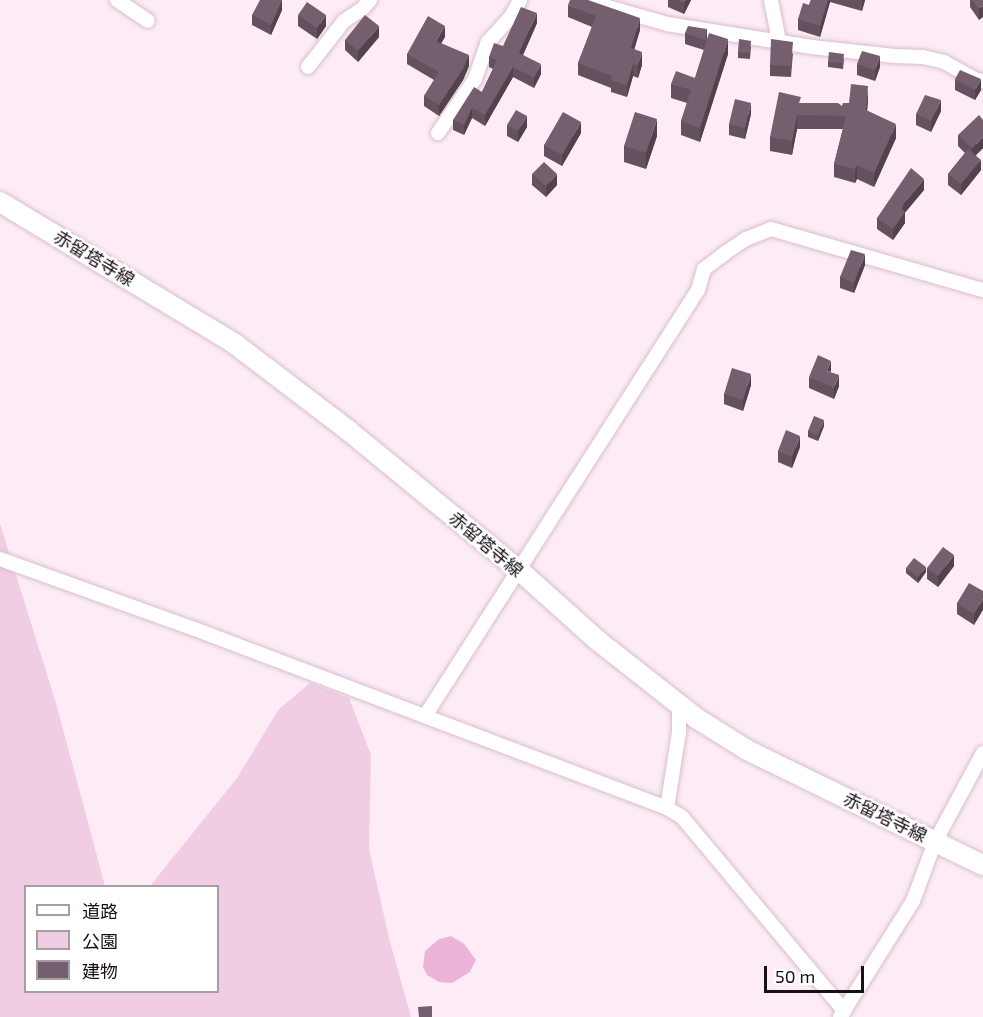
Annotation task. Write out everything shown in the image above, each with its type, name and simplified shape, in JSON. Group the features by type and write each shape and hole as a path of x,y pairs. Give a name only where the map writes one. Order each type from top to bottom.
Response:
{"main road":[{"name":"赤留塔寺線","path":"0,202 235,344 349,431 519,570 597,640 679,705 747,750 983,866"}],"street":[{"path":"117,0 148,21"},
{"path":"308,66 344,21 362,9 370,0"},
{"path":"438,133 475,79 488,42 512,15 520,0"},
{"path":"583,0 667,24 895,56 923,57 944,62 975,80 983,81"},
{"path":"771,0 779,41"},
{"path":"425,716 699,290 704,269 746,239 771,229 983,290"},
{"path":"0,559 667,808 682,817 842,1014 913,901 935,842 983,753"},
{"path":"667,808 679,732 679,705"}],"green space":[{"path":"0,524 56,703 105,885 24,885 24,993 219,993 219,885 151,885 237,778 279,709 310,683 349,698 371,755 369,849 389,938 411,1017 0,1017"}],"shaded area":[{"path":"451,936 464,944 476,960 470,972 452,983 439,982 427,975 423,967 425,951 439,939"}],"building":[{"path":"260,0 282,0 271,25 252,15"},
{"path":"570,0 588,0 640,18 631,48 642,52 638,65 633,64 627,85 611,80 612,76 578,63 596,16 568,5"},
{"path":"811,0 828,0 820,26 798,19 803,3 809,5"},
{"path":"972,0 983,0 983,6 979,9"},
{"path":"307,2 326,15 317,28 298,15"},
{"path":"521,7 537,13 519,53 541,64 534,78 513,67 485,115 472,108 464,125 453,120 474,87 482,92 497,60 489,57 494,43 503,46"},
{"path":"365,15 379,26 358,51 345,40"},
{"path":"428,16 445,26 436,41 469,55 463,69 439,105 424,96 439,72 407,54"},
{"path":"688,26 707,29 705,40 685,33"},
{"path":"709,33 728,39 700,128 681,121 691,90 671,84 676,71 695,78"},
{"path":"739,39 751,41 750,53 738,52"},
{"path":"771,39 793,42 791,66 770,65"},
{"path":"862,51 880,56 875,70 857,64"},
{"path":"829,52 844,54 843,63 828,62"},
{"path":"960,70 981,79 975,90 955,79"},
{"path":"851,84 868,86 866,110 896,124 874,173 857,165 855,169 834,164 846,116 797,115 792,141 770,137 779,92 801,97 799,103 838,103 842,106 843,103 849,103"},
{"path":"925,95 941,100 931,121 916,114"},
{"path":"735,99 751,103 745,128 729,124"},
{"path":"516,110 527,116 518,131 507,125"},
{"path":"563,112 581,122 562,155 544,145"},
{"path":"635,112 657,119 646,153 624,146"},
{"path":"979,115 983,120 983,137 972,148 958,135"},
{"path":"968,149 981,160 961,184 948,174"},
{"path":"544,162 557,174 546,186 532,174"},
{"path":"911,168 924,179 904,203 902,209 905,212 893,229 877,218"},
{"path":"851,250 865,254 854,283 840,277"},
{"path":"818,355 831,361 827,371 839,375 834,388 809,377"},
{"path":"732,368 751,374 743,400 724,394"},
{"path":"814,416 824,420 818,436 808,431"},
{"path":"786,430 800,436 792,457 778,451"},
{"path":"943,547 954,555 938,576 927,568"},
{"path":"914,558 926,567 918,577 906,568"},
{"path":"969,583 983,591 983,599 974,614 957,603"},
{"path":"432,1006 432,1017 419,1017 418,1007"}]}
